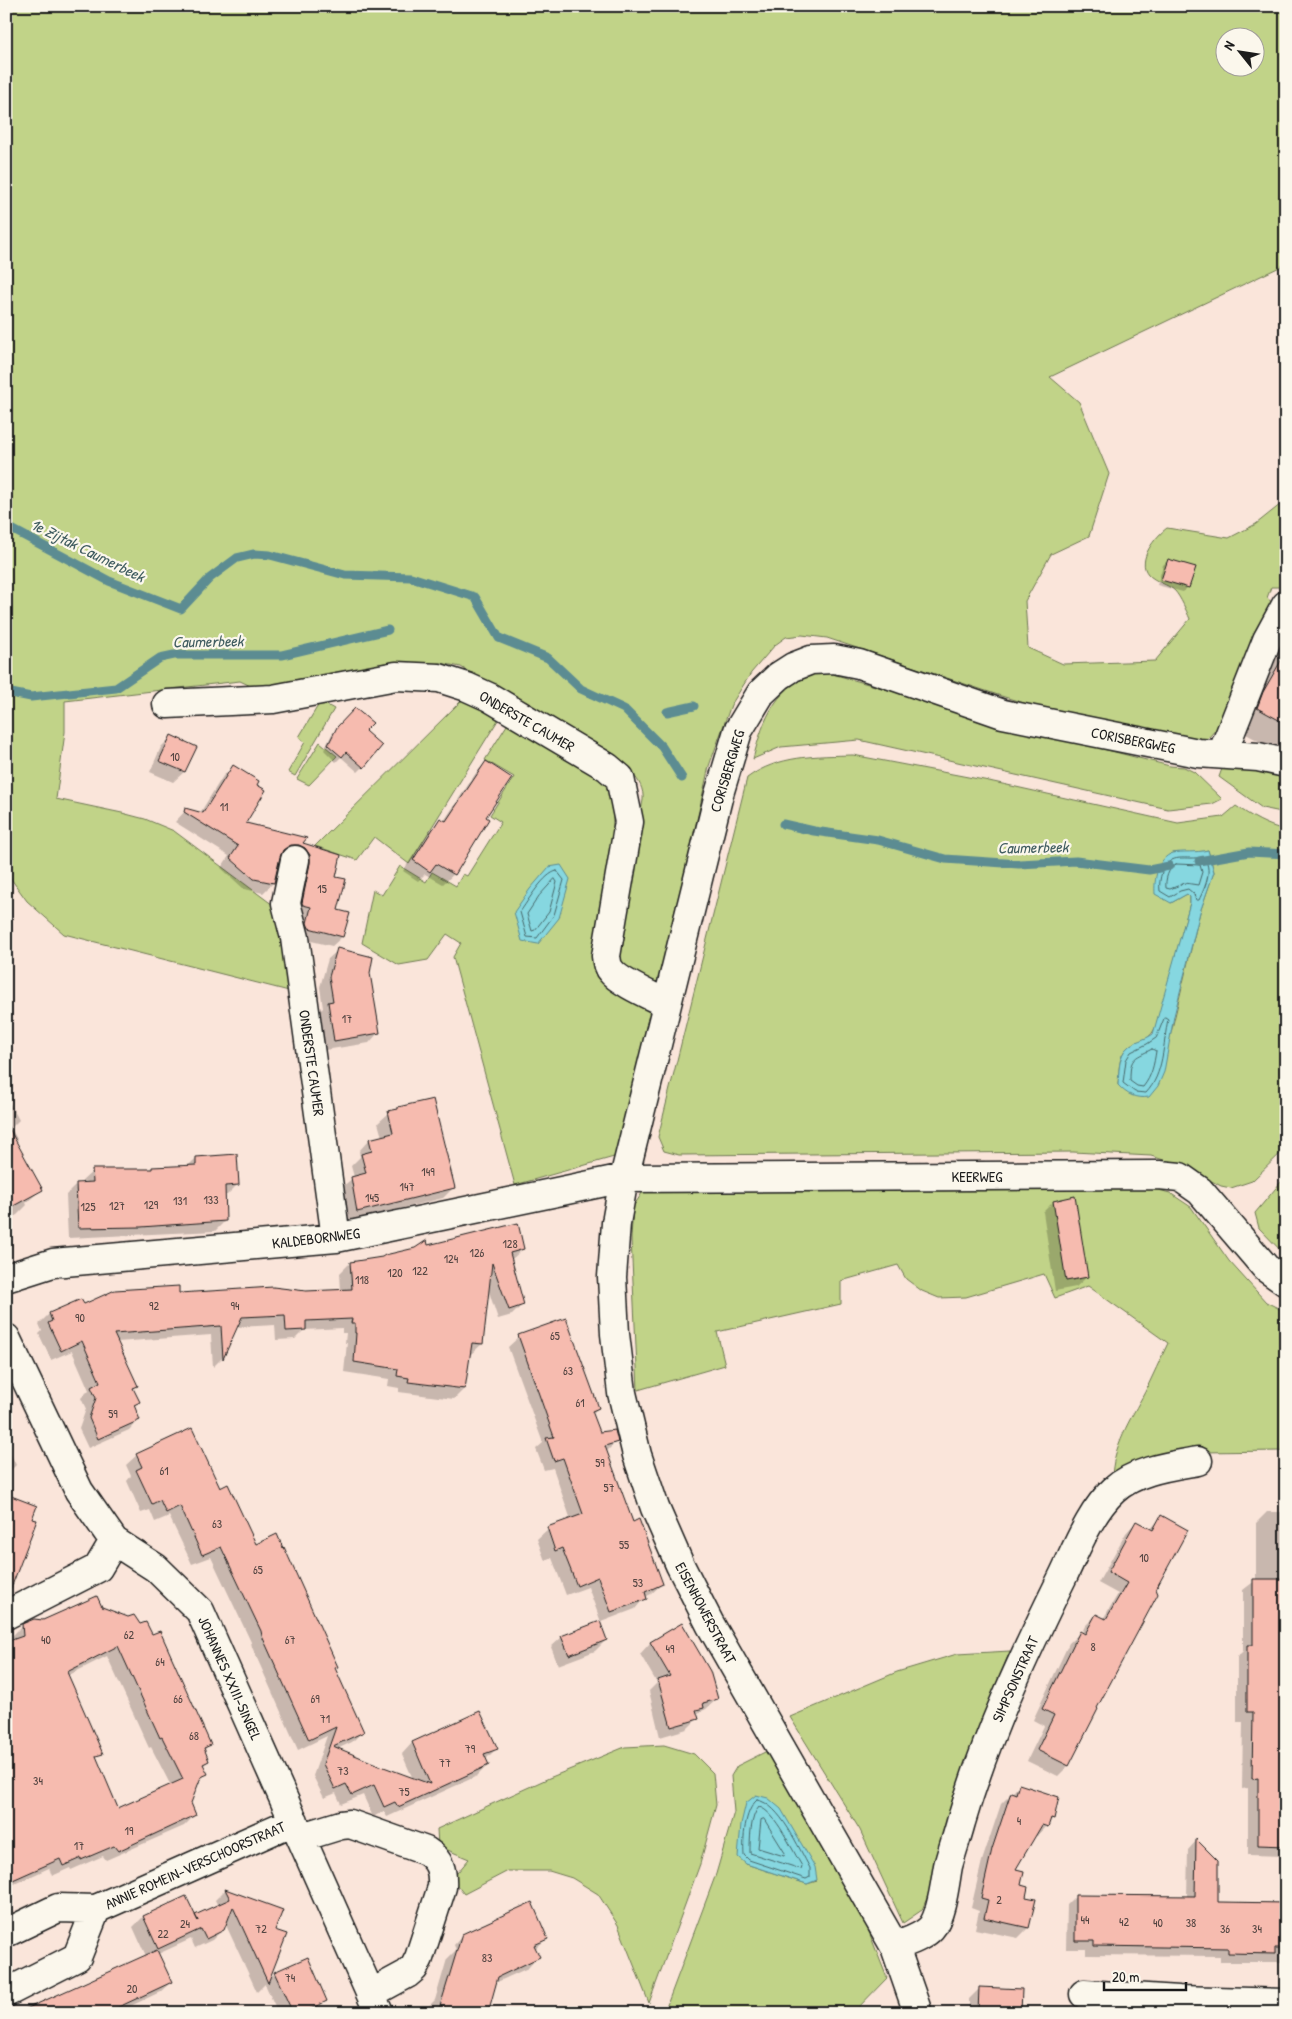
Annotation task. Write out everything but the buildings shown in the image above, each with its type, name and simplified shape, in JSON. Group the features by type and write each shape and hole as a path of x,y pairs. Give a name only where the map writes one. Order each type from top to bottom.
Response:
{"street":[{"path":"1222,754 1267,640 1286,605"},
{"name":"CORISBERGWEG","path":"624,1178 719,794 738,730 761,693 779,676 793,667 811,660 834,659 858,664 1003,714 1198,753 1258,757 1286,763"},
{"name":"ONDERSTE CAUMER","path":"167,704 273,699 396,676 438,678 467,687 489,697 598,762 620,778 629,822 606,956 607,964 611,972 619,978 667,1004"},
{"name":"ONDERSTE CAUMER","path":"295,860 286,903 295,938 336,1238"},
{"name":"KEERWEG","path":"624,1178 1149,1175 1180,1178 1200,1191 1266,1268 1286,1282"},
{"name":"KALDEBORNWEG","path":"6,1278 53,1262 336,1238 624,1178"},
{"name":"EISENHOWERSTRAAT","path":"624,1178 616,1223 612,1277 615,1334 622,1393 637,1454 655,1508 680,1565 710,1624 895,1947 918,2013"},
{"name":"JOHANNES XXIII-SINGEL","path":"6,1338 79,1491 114,1541 156,1568 200,1610 298,1829 376,2003 414,1968 419,1958 442,1887 443,1876 440,1866 435,1857 426,1851 350,1824 298,1829"},
{"name":"SIMPSONSTRAAT","path":"895,1947 931,1928 938,1914 949,1863 971,1785 1001,1705 1041,1619 1093,1518 1115,1488 1159,1468 1198,1461"},
{"path":"6,1615 98,1568 114,1541"},
{"name":"ANNIE ROMEIN-VERSCHOORSTRAAT","path":"6,1933 58,1908 96,1909 298,1829"},
{"name":"ANNIE ROMEIN-VERSCHOORSTRAAT","path":"6,1993 77,1957 96,1909"},
{"path":"1084,1994 1179,2000 1286,2003"}],"green space":[{"path":"6,6 1286,6 1286,264 1050,377 1079,402 1109,474 1089,536 1051,554 1025,601 1028,648 1063,664 1155,661 1190,619 1175,591 1151,577 1145,568 1146,555 1153,542 1167,528 1229,538 1256,524 1286,500 1286,578 1281,587 1271,587 1267,598 1274,604 1223,722 1207,739 1176,744 1126,734 998,695 827,638 802,635 786,637 775,645 751,673 731,705 709,766 661,980 653,984 634,974 624,965 620,959 617,945 643,800 642,789 637,779 632,773 461,667 441,663 255,688 240,681 65,701 65,732 56,799 145,819 174,831 273,905 278,911 289,991 64,934 27,901 6,872"},
{"path":"822,671 1048,735 1170,766 1184,767 1194,772 1222,799 1212,804 1168,809 859,740 781,747 753,759 762,729 774,704 793,684"},
{"path":"470,692 503,712 409,864 374,837 357,860 315,846"},
{"path":"319,704 327,705 334,709 295,776 288,772 305,742 299,737"},
{"path":"512,717 607,777 617,807 613,818 610,881 614,989 654,1014 621,1155 515,1185 453,957 461,943 447,934 428,960 399,965 362,943 373,890 382,895 400,866 426,882 432,872 456,886 463,874 467,876 501,822 490,815 514,777 485,760"},
{"path":"320,742 337,756 309,785 297,779"},
{"path":"853,755 989,781 1178,823 1223,817 1236,806 1260,821 1286,830 1286,1148 1252,1181 1231,1188 1221,1186 1183,1166 1151,1156 1073,1152 679,1155 664,1151 658,1137 747,778 759,770 784,761 798,758","holes":["1208,850 1214,872 1200,912 1169,1041 1118,1085 1120,1065 1124,1052 1131,1044 1150,1036 1157,1024 1190,903 1190,897 1187,894 1171,903 1173,853 1196,853"]},
{"path":"1230,764 1286,777 1286,813 1262,808 1219,777 1223,766"},
{"path":"1286,1176 1286,1256 1259,1228 1255,1213"},
{"path":"1151,1188 1170,1193 1191,1207 1229,1261 1266,1302 1286,1312 1286,1448 1280,1451 1202,1452 1112,1478 1115,1455 1123,1434 1168,1343 1088,1286 1055,1298 1044,1274 966,1297 939,1298 922,1291 906,1279 898,1265 841,1281 841,1304 717,1332 725,1365 638,1390 631,1238 633,1207 644,1190 918,1191"},
{"path":"1010,1651 971,1749 929,1893 922,1910 903,1923 860,1830 790,1717 897,1672 957,1654"},
{"path":"664,1745 694,1754 713,1773 716,1805 700,1864 649,2003 618,1925 598,1894 572,1878 549,1871 508,1871 464,1894 452,1879 469,1859 438,1846 437,1829 549,1778 625,1747"},
{"path":"769,1750 829,1850 867,1927 887,1978 853,2013 664,2013 716,1874 734,1812 731,1776 737,1766","holes":["746,1864 817,1881 807,1884"]}],"water":[{"path":"1208,850 1214,872 1200,912 1174,1016 1164,1072 1158,1086 1149,1097 1136,1097 1128,1094 1118,1085 1122,1055 1130,1045 1153,1034 1190,903 1190,897 1187,894 1171,903 1155,894 1158,870 1163,860 1173,853"},
{"path":"561,865 570,879 559,918 538,944 522,941 514,912 549,867"},
{"path":"756,1795 768,1798 781,1809 815,1867 817,1880 807,1884 746,1864 738,1857 741,1824 746,1803"}],"waterway":[{"name":"1e Zijtak Caumerbeek","path":"6,526 109,581 181,609 210,578 237,558 254,554 270,555 345,575 411,577 475,597 499,638 548,658 581,689 624,709 662,747 682,778"},
{"name":"Caumerbeek","path":"6,692 31,697 116,688 160,658 174,655 282,655 388,630"},
{"name":"Caumerbeek","path":"667,712 694,706"},
{"name":"Caumerbeek","path":"783,824 814,831 878,840 945,859 1019,864 1076,861 1149,870 1169,866"},
{"name":"Caumerbeek","path":"1199,861 1249,852 1286,854"}]}
